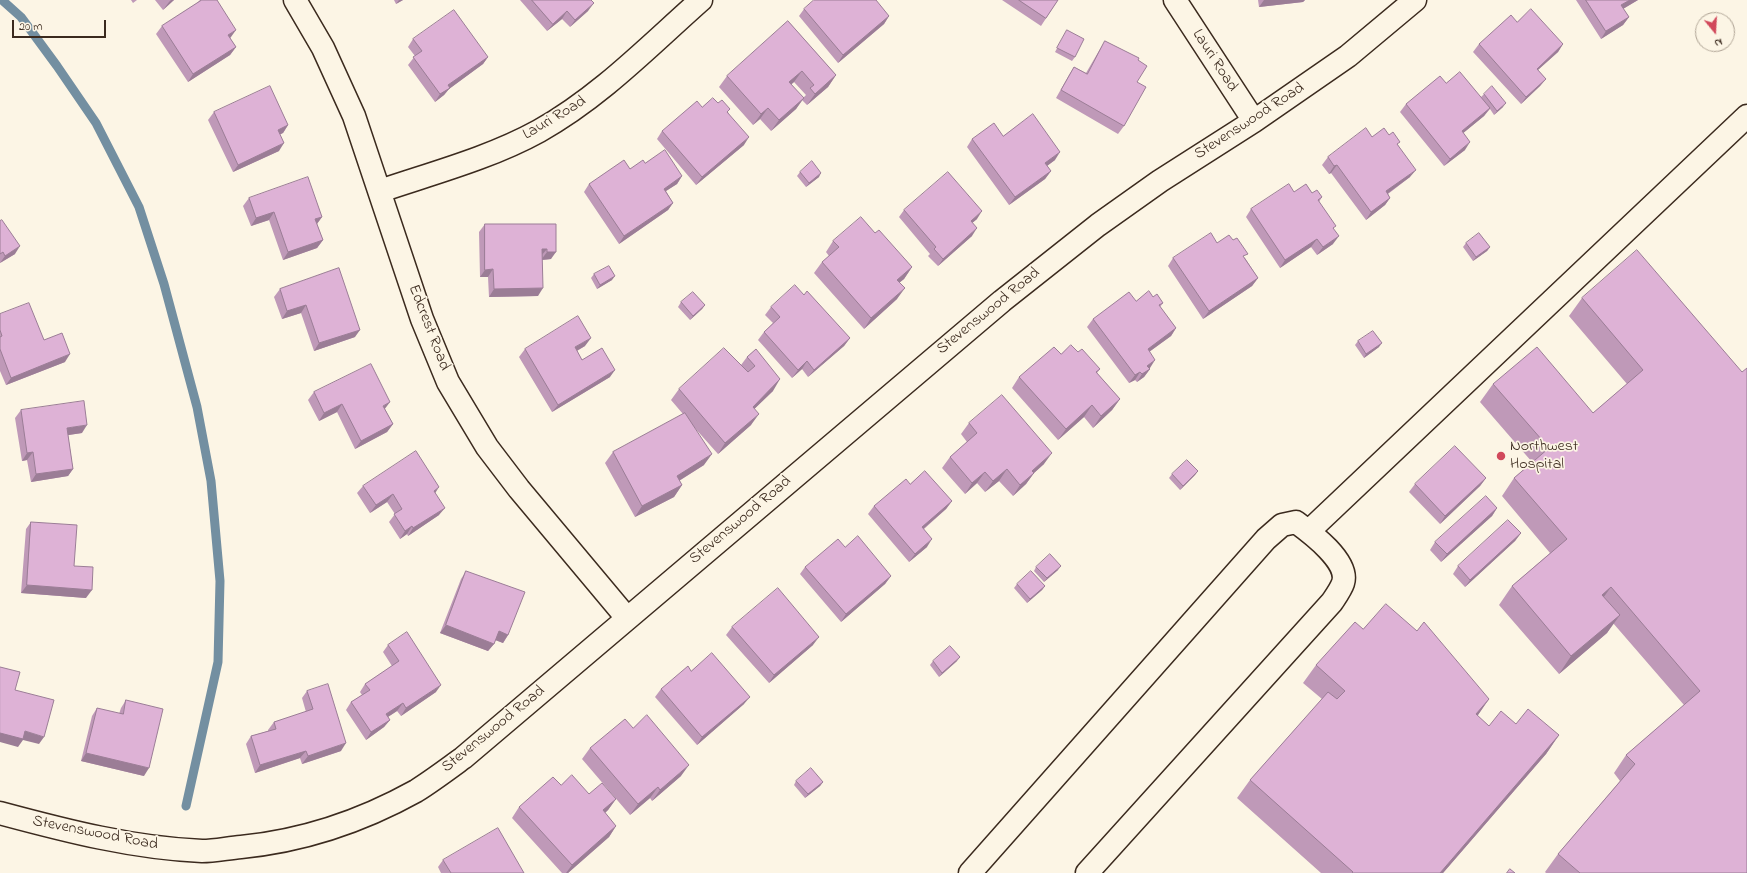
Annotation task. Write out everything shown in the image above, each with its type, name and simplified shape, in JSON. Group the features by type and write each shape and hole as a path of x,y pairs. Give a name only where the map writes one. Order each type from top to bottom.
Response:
{"street":[{"name":"Edcrest Road","path":"295,0 323,48 354,116 422,319 448,382 487,447 519,489 627,618"},
{"name":"Lauri Road","path":"380,191 495,152 539,131 587,101 701,0"},
{"name":"Lauri Road","path":"1175,0 1254,121"},
{"name":"Stevenswood Road","path":"0,813 67,830 136,845 204,851 266,845 322,831 367,815 409,794 463,758 913,375 1014,291 1098,225 1160,181 1254,121 1348,56 1415,0"},
{"path":"1309,531 1747,116"},
{"path":"970,873 1266,539 1282,525 1296,522 1309,531 1336,558 1342,566 1344,582 1332,602 1087,873"}],"building":[{"path":"202,0 217,0 236,30 228,35 236,47 193,74 162,26"},
{"path":"532,0 591,0 594,3 575,20 567,11 553,24"},
{"path":"814,0 876,0 889,16 843,55 804,9"},
{"path":"1019,0 1058,0 1046,18"},
{"path":"1586,0 1630,0 1621,5 1629,17 1606,31"},
{"path":"1531,9 1563,44 1537,69 1546,79 1526,97 1479,44 1511,15 1517,22"},
{"path":"454,10 488,57 448,85 450,88 440,94 413,57 422,51 413,39"},
{"path":"788,21 836,75 815,94 810,88 814,85 802,71 789,82 804,98 779,120 768,108 761,114 727,76"},
{"path":"1067,30 1084,39 1075,57 1057,48"},
{"path":"1105,41 1139,58 1138,60 1147,66 1137,82 1146,87 1124,126 1061,90 1074,67 1087,74"},
{"path":"1460,72 1490,108 1462,131 1470,142 1450,159 1406,104 1440,76 1446,83"},
{"path":"270,86 288,125 278,130 284,143 238,165 214,112"},
{"path":"1492,86 1506,103 1497,111 1484,94"},
{"path":"713,98 718,103 722,100 730,109 727,112 749,137 702,177 662,131 697,101 702,107"},
{"path":"1033,114 1060,152 1045,163 1051,171 1015,197 972,139 994,123 1003,136"},
{"path":"1366,128 1372,137 1384,128 1389,135 1393,132 1400,142 1397,144 1416,170 1386,191 1390,198 1371,212 1337,165 1334,166 1328,157"},
{"path":"665,150 682,176 664,189 673,203 624,236 589,184 624,160 630,169 643,160 645,163"},
{"path":"812,161 821,173 809,183 800,172"},
{"path":"948,172 982,211 971,221 977,228 943,259 934,249 936,247 904,210"},
{"path":"308,177 322,217 315,219 323,240 288,252 274,212 256,218 249,198"},
{"path":"1289,184 1294,192 1306,184 1312,193 1317,190 1322,197 1318,200 1336,226 1333,228 1339,236 1323,247 1317,239 1285,260 1251,209"},
{"path":"861,217 875,233 879,230 912,267 897,280 905,288 871,318 822,262 839,247 833,241"},
{"path":"2,220 20,246 5,256 3,252 0,254 0,221"},
{"path":"485,224 556,224 556,252 547,252 547,249 542,249 543,288 494,289 493,269 485,270"},
{"path":"1211,233 1217,243 1229,235 1233,240 1237,238 1248,254 1243,256 1258,278 1209,311 1173,258"},
{"path":"1479,233 1490,247 1476,257 1466,243"},
{"name":"Northwest Hospital","path":"1637,250 1742,372 1747,368 1747,873 1580,873 1558,854 1635,764 1626,755 1700,691 1611,587 1602,595 1620,615 1571,656 1512,586 1567,539 1514,478 1549,448 1493,384 1537,347 1593,413 1643,370 1582,298"},
{"path":"609,266 615,276 600,285 594,274"},
{"path":"339,268 360,330 319,343 306,305 287,311 280,289"},
{"path":"795,285 804,295 807,291 850,338 814,370 807,361 798,370 764,332 780,317 771,307"},
{"path":"1149,291 1153,297 1157,294 1163,303 1159,305 1176,328 1148,349 1155,360 1147,366 1150,369 1142,374 1140,372 1135,375 1093,319 1129,292 1136,301"},
{"path":"693,292 705,305 693,316 681,302"},
{"path":"29,303 44,340 62,333 70,354 11,378 0,349 0,337 2,336 0,330 0,314"},
{"path":"578,316 591,338 575,347 582,360 602,348 615,370 558,405 525,349"},
{"path":"1373,331 1382,343 1366,354 1358,341"},
{"path":"1071,345 1078,352 1082,349 1100,369 1096,372 1120,399 1101,416 1092,405 1066,429 1019,377 1054,347 1061,354"},
{"path":"724,348 748,372 755,366 747,357 756,349 780,379 753,407 759,414 725,443 679,389"},
{"path":"371,364 390,402 383,406 393,424 361,441 342,404 324,413 314,392"},
{"path":"1002,395 1052,453 1032,471 1034,473 1020,485 1007,469 993,481 985,472 972,483 950,457 977,433 969,423"},
{"path":"84,401 87,425 67,428 73,469 36,474 33,452 27,453 21,410"},
{"path":"685,413 712,454 677,476 682,485 642,506 613,452"},
{"path":"1455,446 1486,478 1445,516 1415,484"},
{"path":"416,451 439,487 434,491 445,508 413,528 412,526 405,531 394,514 402,509 393,494 376,505 363,486"},
{"path":"1187,460 1198,471 1183,486 1172,474"},
{"path":"925,471 952,501 922,527 932,539 915,554 874,506 906,479 910,484"},
{"path":"1486,496 1497,508 1447,554 1435,542"},
{"path":"1508,520 1521,533 1470,580 1458,566"},
{"path":"31,522 77,525 74,566 93,567 92,590 27,585"},
{"path":"858,536 891,576 846,614 805,567 838,539 845,547"},
{"path":"1050,554 1061,566 1047,578 1036,567"},
{"path":"466,571 525,592 508,635 499,631 494,644 446,625"},
{"path":"1031,571 1045,586 1030,599 1017,584"},
{"path":"778,588 819,637 774,675 732,627"},
{"path":"1386,604 1417,631 1424,622 1489,699 1476,714 1489,726 1501,711 1516,724 1528,709 1559,735 1440,873 1352,873 1353,872 1250,780 1328,692 1337,699 1345,691 1316,665 1355,622 1363,629"},
{"path":"407,632 441,685 406,708 403,703 386,714 390,720 371,732 351,702 370,690 365,684 399,661 388,645"},
{"path":"950,646 960,657 942,673 933,661"},
{"path":"712,653 750,697 702,737 661,689 688,666 691,671"},
{"path":"0,667 20,672 15,690 54,700 44,737 25,731 23,739 0,733"},
{"path":"328,684 346,743 308,756 306,751 260,765 251,736 276,729 274,722 313,709 307,691"},
{"path":"126,700 163,709 149,768 86,753 97,708 123,714"},
{"path":"647,715 689,765 660,790 658,787 638,804 590,748 625,719 633,728"},
{"path":"811,768 823,782 808,794 796,781"},
{"path":"572,775 589,794 602,783 616,799 603,810 616,826 572,865 519,807 553,777 561,785"},
{"path":"498,828 524,873 451,873 443,860"},
{"path":"1510,869 1515,873 1507,873"}],"waterway":[{"path":"2,0 21,17 96,123 139,207 164,284 197,407 211,481 220,581 218,662 186,806"}],"place":[{"name":"Northwest Hospital","path":"1501,456"}]}
